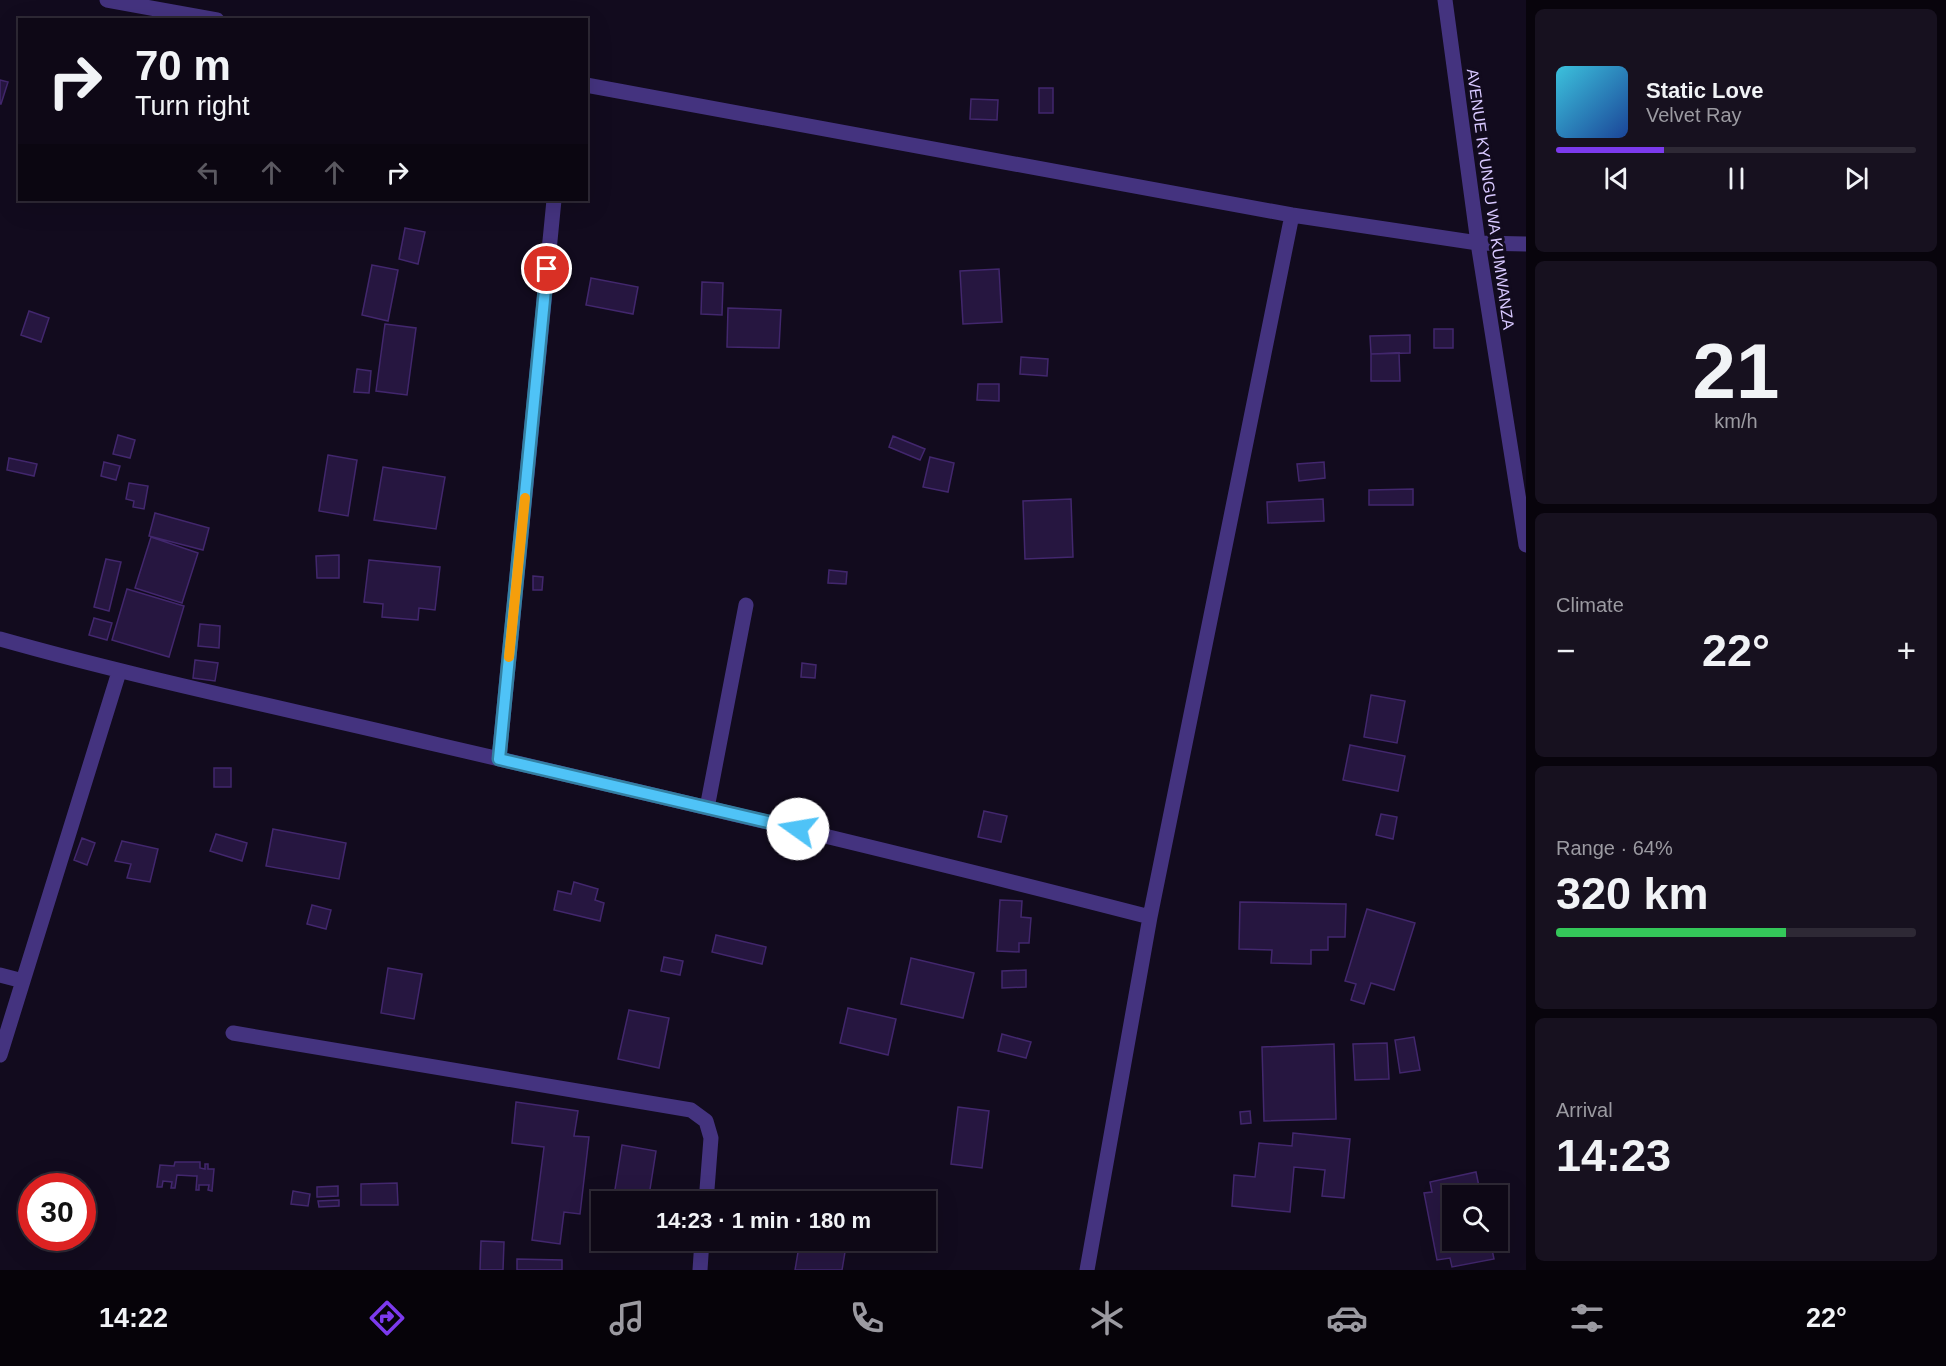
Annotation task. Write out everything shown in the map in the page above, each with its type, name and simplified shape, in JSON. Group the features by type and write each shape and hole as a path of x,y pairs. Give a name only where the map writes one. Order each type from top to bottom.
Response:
{"street":[{"path":"107,0 206,18"},
{"name":"AVENUE KYUNGU WA KUMWANZA","path":"1445,0 1478,243 1526,545"},
{"path":"588,85 1292,215 1478,243 1526,244"},
{"path":"499,759 554,201"},
{"path":"1087,1270 1150,917 1292,215"},
{"path":"708,807 746,605"},
{"path":"0,639 119,672 708,807 1150,917"},
{"path":"0,1055 119,672"},
{"path":"0,975 23,981"},
{"path":"233,1033 692,1110 706,1121 711,1138 707,1191"},
{"path":"700,1270 701,1251"}],"building":[{"path":"0,80 8,82 1,104 0,104"},
{"path":"1039,88 1053,88 1053,113 1039,113"},
{"path":"971,99 998,100 997,120 970,119"},
{"path":"405,228 425,232 418,264 399,259"},
{"path":"372,265 398,270 388,321 362,315"},
{"path":"999,269 1002,322 963,324 960,271"},
{"path":"591,278 638,287 633,314 586,305"},
{"path":"702,282 723,283 722,315 701,314"},
{"path":"728,308 781,310 779,348 727,347"},
{"path":"29,311 49,318 41,342 21,335"},
{"path":"385,324 416,328 407,395 376,391"},
{"path":"1434,329 1453,329 1453,348 1434,348"},
{"path":"1410,335 1410,353 1371,354 1370,336"},
{"path":"1399,353 1400,381 1371,381 1371,354"},
{"path":"1021,357 1048,359 1047,376 1020,374"},
{"path":"357,369 371,371 369,393 354,392"},
{"path":"978,384 999,384 999,401 977,400"},
{"path":"118,435 135,440 130,458 113,454"},
{"path":"893,436 925,449 920,460 889,447"},
{"path":"328,455 357,460 348,516 319,511"},
{"path":"930,457 954,463 948,492 923,487"},
{"path":"9,458 37,464 34,476 7,470"},
{"path":"104,462 120,466 116,480 101,476"},
{"path":"1324,462 1325,478 1299,481 1297,464"},
{"path":"383,467 445,477 436,529 374,520"},
{"path":"129,483 148,486 144,509 133,507 134,501 126,499"},
{"path":"1413,489 1413,505 1369,505 1369,490"},
{"path":"1071,499 1073,557 1025,559 1023,501"},
{"path":"1323,499 1324,521 1268,523 1267,502"},
{"path":"155,513 209,528 203,550 149,536"},
{"path":"151,537 198,553 182,603 135,588"},
{"path":"339,555 339,578 317,578 316,556"},
{"path":"106,559 121,562 109,611 94,607"},
{"path":"369,560 440,567 435,610 419,608 418,620 382,617 383,604 364,602"},
{"path":"829,570 847,572 846,584 828,583"},
{"path":"533,576 543,577 542,590 533,590"},
{"path":"127,589 184,606 169,657 112,640"},
{"path":"94,618 112,623 107,640 89,635"},
{"path":"200,624 220,626 219,648 198,646"},
{"path":"195,660 218,663 215,681 193,678"},
{"path":"802,663 816,665 815,678 801,677"},
{"path":"1371,695 1405,701 1397,743 1364,737"},
{"path":"1350,745 1405,756 1398,791 1343,780"},
{"path":"214,768 231,768 231,787 214,787"},
{"path":"984,811 1007,816 1001,842 978,837"},
{"path":"1381,814 1397,817 1393,839 1376,835"},
{"path":"273,829 346,843 339,879 266,866"},
{"path":"216,834 247,843 242,861 210,851"},
{"path":"82,838 95,843 87,865 74,860"},
{"path":"122,841 158,849 150,882 127,878 131,864 115,861"},
{"path":"574,882 598,889 595,900 604,903 600,921 554,910 558,891 571,894"},
{"path":"1000,900 1022,901 1021,917 1031,918 1029,943 1019,943 1019,952 997,951"},
{"path":"1240,902 1346,904 1345,937 1328,937 1328,950 1311,950 1311,964 1271,963 1272,950 1239,949"},
{"path":"312,905 331,910 326,929 307,924"},
{"path":"1367,909 1415,923 1394,990 1371,983 1364,1004 1351,1000 1356,984 1345,981"},
{"path":"716,935 766,947 762,964 712,952"},
{"path":"664,957 683,961 680,975 661,971"},
{"path":"911,958 974,973 963,1018 901,1004"},
{"path":"388,968 422,974 414,1019 381,1013"},
{"path":"1026,970 1026,987 1002,988 1002,971"},
{"path":"848,1008 896,1019 888,1055 840,1043"},
{"path":"629,1010 669,1018 659,1068 618,1059"},
{"path":"1002,1034 1031,1042 1026,1058 998,1051"},
{"path":"1414,1037 1420,1070 1400,1073 1395,1040"},
{"path":"1387,1043 1389,1079 1355,1080 1353,1044"},
{"path":"1334,1044 1336,1119 1264,1121 1262,1047"},
{"path":"516,1102 578,1111 574,1136 589,1137 580,1214 564,1212 560,1244 532,1240 544,1147 512,1143"},
{"path":"958,1107 989,1111 982,1168 951,1164"},
{"path":"1250,1111 1251,1123 1241,1124 1240,1112"},
{"path":"1293,1133 1350,1139 1344,1198 1322,1196 1325,1170 1294,1167 1290,1212 1232,1206 1234,1175 1255,1177 1259,1143 1292,1146"},
{"path":"622,1145 656,1151 650,1191 615,1191"},
{"path":"175,1162 200,1162 200,1168 205,1169 205,1164 208,1164 208,1169 214,1169 212,1191 208,1190 209,1185 199,1185 199,1190 196,1190 197,1176 177,1175 175,1188 171,1188 172,1182 163,1181 162,1187 157,1187 160,1165 174,1166"},
{"path":"1476,1172 1479,1185 1442,1185 1442,1251 1492,1251 1494,1259 1452,1267 1450,1258 1437,1260 1424,1193 1432,1192 1430,1182"},
{"path":"397,1183 398,1205 361,1205 361,1184"},
{"path":"338,1186 338,1196 317,1197 317,1187"},
{"path":"293,1191 310,1194 308,1206 291,1204"},
{"path":"339,1200 339,1206 319,1207 318,1201"},
{"path":"481,1241 504,1242 503,1270 480,1270"},
{"path":"798,1251 845,1251 842,1270 795,1270"},
{"path":"517,1259 562,1260 562,1270 517,1270"}],"slow traffic":[{"path":"509,657 525,498"}],"route":[{"path":"547,269 499,759 798,829"}]}
